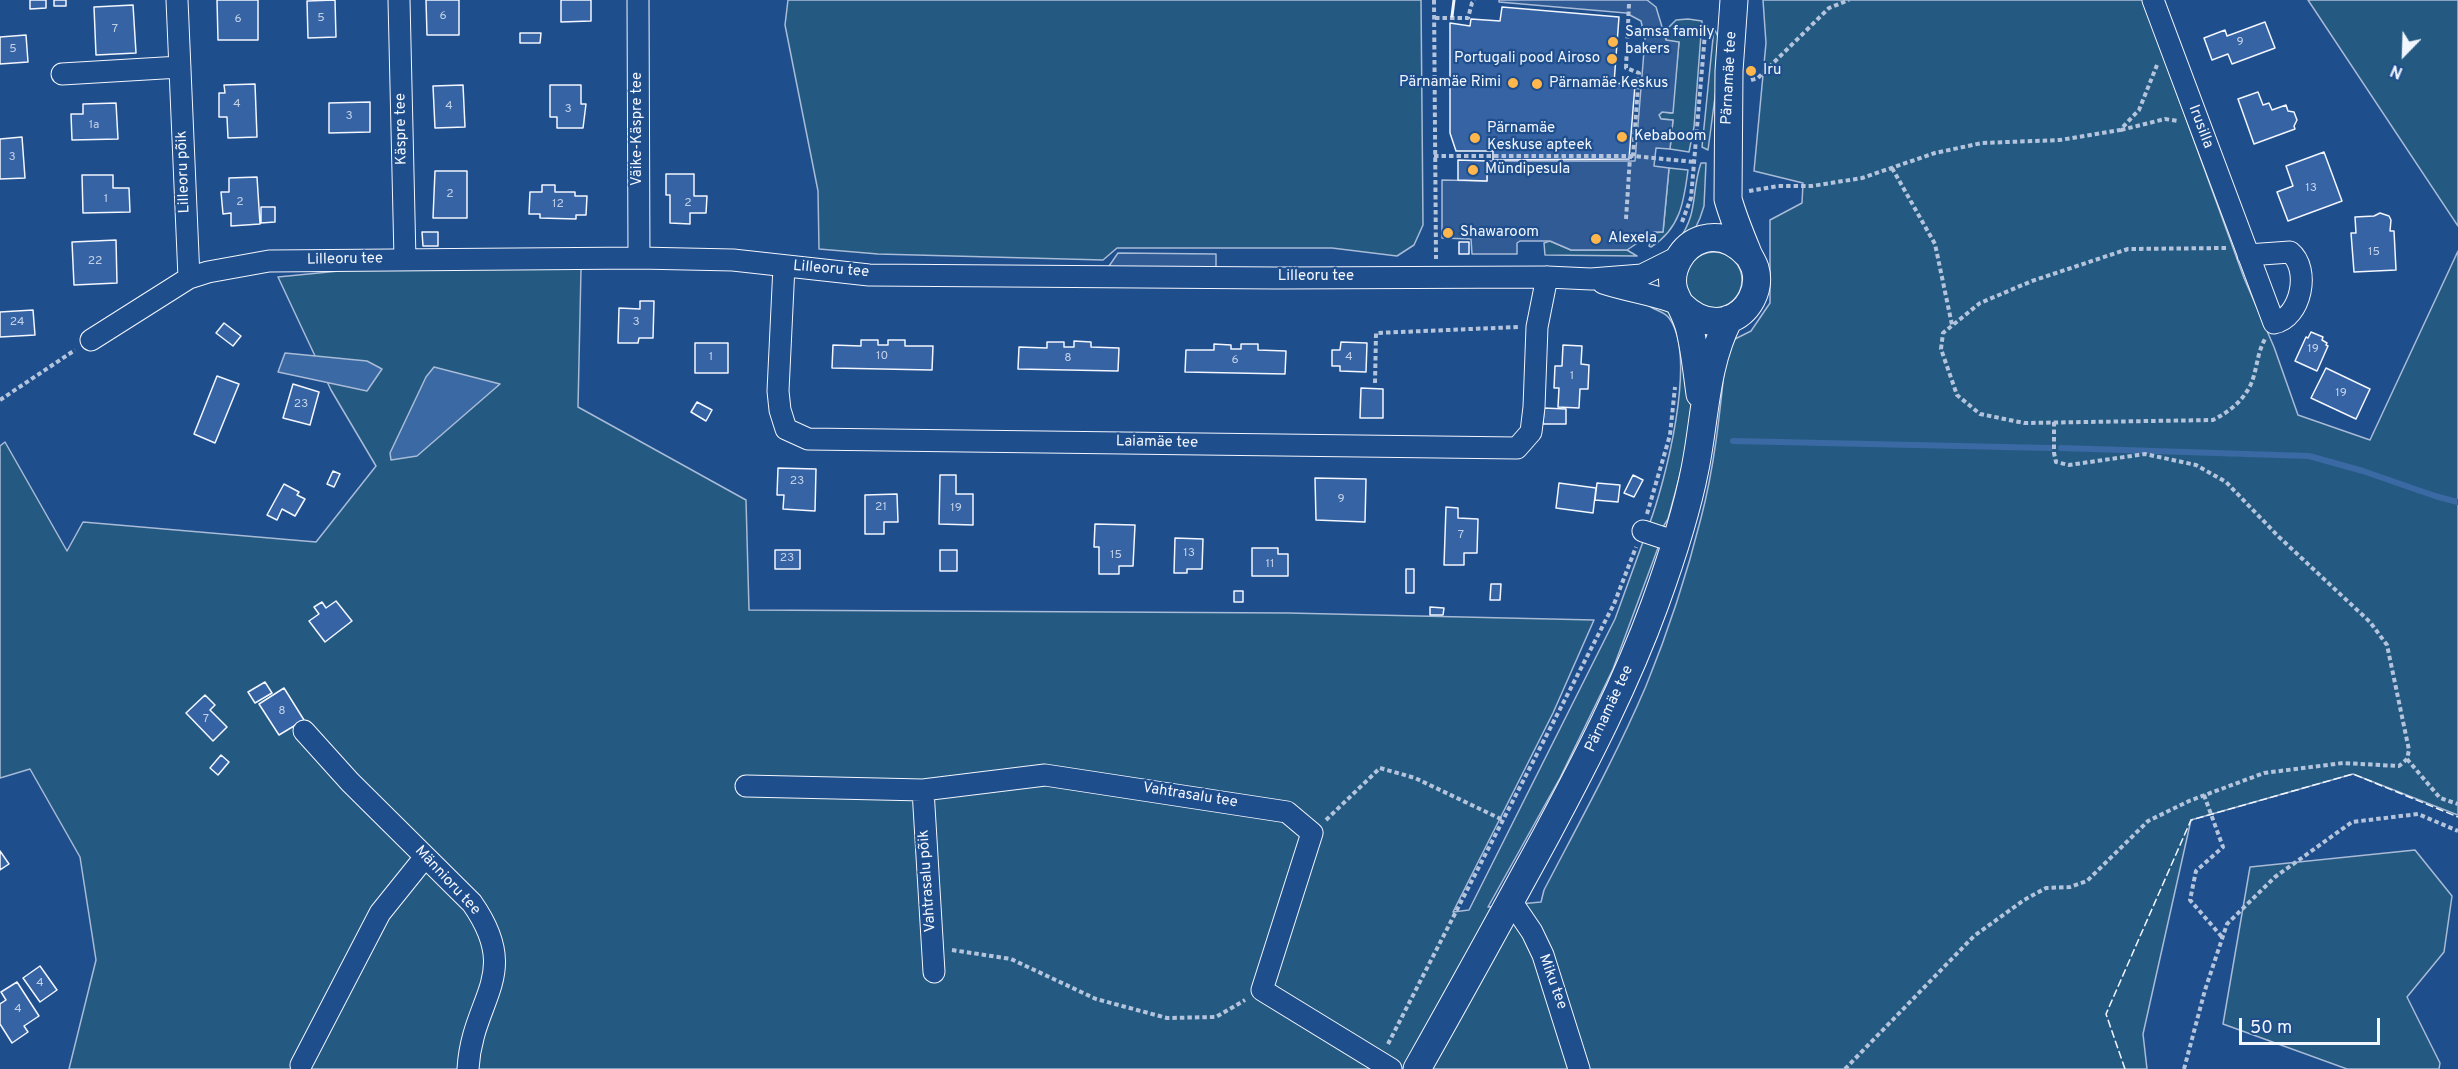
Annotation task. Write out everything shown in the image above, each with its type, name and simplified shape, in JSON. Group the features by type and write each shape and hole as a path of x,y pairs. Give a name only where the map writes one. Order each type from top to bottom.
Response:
{"main road":[{"name":"Pärnamäe tee","path":"1720,205 1740,76 1734,0"},
{"path":"1681,305 1691,315 1716,322 1740,313 1755,292 1757,279 1755,266 1720,205 1714,156 1740,76"},
{"path":"1704,419 1694,347 1674,290 1673,272 1680,256 1690,246 1691,233 1720,205"},
{"path":"1691,233 1728,240 1749,255"},
{"name":"Pärnamäe tee","path":"1417,1069 1593,748 1655,605 1676,542 1695,470 1714,358 1729,319"}],"street":[{"name":"Lilleoru põik","path":"177,0 189,278"},
{"name":"Käspre tee","path":"399,0 405,259"},
{"name":"Väike-Käspre tee","path":"638,0 639,258"},
{"name":"Irusilla","path":"2153,0 2274,323"},
{"path":"62,74 180,67"},
{"path":"2246,250 2290,252 2298,258 2303,284 2300,293 2281,322 2274,323"},
{"name":"Lilleoru tee","path":"91,340 189,278 208,272 269,261 639,258 734,260 869,275 1591,279 1642,275 1680,256"},
{"name":"Laiamäe tee","path":"784,266 778,391 780,410 786,429 808,439 1517,448 1531,432 1537,327 1547,277"},
{"name":"Lilleoru tee","path":"1591,279 1622,289 1657,295 1681,305"},
{"path":"1643,531 1676,542"},
{"name":"Männioru tee","path":"304,731 350,782 472,903 486,924 493,943 496,966 475,1031 468,1069"},
{"name":"Vahtrasalu tee","path":"746,786 922,790 1045,775 1287,812 1312,833"},
{"name":"Vahtrasalu põik","path":"922,790 934,972"},
{"path":"1312,833 1262,990 1385,1065"},
{"path":"301,1065 380,913 425,857"},
{"name":"Miku tee","path":"1511,901 1532,932 1543,955 1579,1069"}],"path":[{"path":"1434,0 1434,259 1445,259"},
{"path":"1434,18 1468,18 1475,0"},
{"path":"1740,76 1758,78 1829,8 1849,0"},
{"path":"1626,219 1639,73 1626,68 1629,4"},
{"path":"1691,233 1691,198 1706,22"},
{"path":"2120,130 2139,110 2149,89 2166,38"},
{"path":"1720,205 1758,188 1812,186 1862,178 1935,153 1982,143 2060,140 2120,130 2165,119 2199,123"},
{"path":"1434,156 1631,157 1695,162"},
{"path":"1892,168 1935,244 1952,326"},
{"path":"2246,250 2150,247 2128,249 2032,281 1980,303 1943,333 1941,349 1957,395 1980,414 2024,423 2213,420 2230,411 2251,384 2259,350 2274,323"},
{"path":"1375,383 1376,333 1537,327"},
{"path":"0,400 91,340"},
{"path":"1385,1065 1503,820 1614,604 1643,531 1670,435 1676,382"},
{"path":"1845,1069 1974,936 2024,900 2046,888 2070,887 2087,881 2148,821 2204,795 2264,773 2343,763 2399,766 2407,759 2409,750 2387,645 2370,622 2287,544 2226,482 2196,465 2145,454 2069,465 2056,462 2054,422"},
{"path":"2407,759 2440,798 2458,804"},
{"path":"1312,833 1380,768 1415,778 1503,820"},
{"path":"2204,795 2223,847 2196,871 2190,900 2222,938"},
{"path":"2184,1069 2205,990 2227,924 2275,877 2352,822 2418,814 2458,831"},
{"path":"932,947 1011,959 1096,999 1167,1018 1216,1017 1262,990"}],"shaded area":[{"path":"788,0 1421,0 1423,225 1414,245 1397,256 1332,248 1117,248 1103,260 878,254 819,249 818,191 785,25"},
{"path":"1499,0 1647,0 1656,7 1666,40 1679,42 1673,113 1662,112 1659,115 1661,119 1673,120 1670,149 1656,148 1654,166 1669,168 1663,232 1654,232 1627,250 1571,250 1550,241 1520,241 1517,243 1517,254 1472,254 1471,239 1442,238 1442,180 1487,181 1487,161 1635,161 1645,39 1641,21 1626,13 1499,2"},
{"path":"1763,0 2143,0 2244,278 2274,347 2298,415 2370,440 2458,251 2458,815 2353,774 2191,820 2143,1034 2147,1069 69,1069 96,960 80,857 30,769 0,778 0,446 5,442 67,551 83,522 316,542 376,466 331,390 278,277 410,264 581,269 578,407 746,500 749,610 1288,613 1594,620 1553,713 1453,912 1469,910 1615,619 1644,539 1659,545 1613,669 1560,778 1488,907 1541,902 1544,890 1597,789 1646,686 1676,603 1696,539 1711,475 1727,343 1751,331 1770,303 1770,220 1802,203 1803,183 1754,171 1766,43"},
{"path":"2308,0 2458,0 2458,226"},
{"path":"1676,20 1702,21 1694,127 1689,152 1670,149 1673,120 1661,119 1659,115 1662,112 1672,113 1679,42 1666,41 1666,30"},
{"path":"1714,28 1720,41 1721,52 1708,150 1702,147"},
{"path":"1701,163 1706,163 1704,206 1694,231 1678,241 1685,231 1692,211"},
{"path":"1669,168 1688,170 1685,193 1674,223 1661,240 1651,247 1649,246 1653,233 1663,232"},
{"path":"1550,241 1571,250 1627,250 1637,256 1545,255 1544,243"},
{"path":"1709,252 1719,252 1734,260 1740,269 1742,280 1740,291 1734,300 1719,308 1709,308 1698,303 1691,296 1686,285 1686,275 1691,264 1698,257"},
{"path":"1118,253 1216,254 1216,270 1107,269"},
{"path":"1646,303 1673,313 1693,404 1689,439 1668,519 1661,530 1649,525 1663,480 1676,420 1680,389 1680,360 1677,336 1669,318"},
{"path":"285,353 367,361 382,369 367,391 278,372"},
{"path":"434,367 500,384 417,456 391,460 390,453 426,377"},
{"path":"2415,850 2452,896 2444,952 2407,997 2440,1063 2439,1069 2347,1069 2223,1024 2250,867"}],"building":[{"path":"30,0 46,0 46,8 30,9"},
{"path":"54,0 66,0 66,6 54,6"},
{"path":"217,0 258,0 258,40 218,40"},
{"path":"335,0 336,37 308,38 307,1"},
{"path":"426,0 459,0 459,35 427,35"},
{"path":"561,0 591,0 591,21 561,22"},
{"path":"133,5 136,53 96,55 94,7"},
{"name":"Pärnamäe Keskus","path":"1502,7 1619,17 1614,83 1635,85 1629,159 1493,160 1493,151 1456,151 1450,133 1450,23 1470,26 1471,19 1500,21"},
{"path":"2265,22 2275,48 2232,64 2228,54 2212,60 2204,38 2225,30 2227,36"},
{"path":"520,33 541,33 540,43 520,43"},
{"path":"26,35 28,62 0,64 0,37"},
{"path":"255,84 257,137 228,138 227,117 219,117 219,93 225,93 224,85"},
{"path":"463,85 465,127 435,128 433,86"},
{"path":"550,85 581,85 581,104 586,104 583,128 557,128 557,117 550,117"},
{"path":"2258,92 2263,105 2269,103 2272,110 2286,105 2288,111 2294,112 2297,120 2295,129 2254,144 2238,99"},
{"path":"370,102 370,132 329,133 329,103"},
{"path":"116,103 118,139 72,140 71,114 83,114 83,104"},
{"path":"22,137 25,178 0,179 0,139"},
{"path":"2324,152 2342,201 2288,221 2277,192 2293,186 2286,166"},
{"name":"Mündipesula","path":"1458,160 1487,161 1487,181 1458,180"},
{"path":"435,171 467,171 467,218 433,218"},
{"path":"666,174 694,174 694,196 707,196 706,213 690,213 690,224 670,223 670,195 666,195"},
{"path":"82,175 113,175 113,188 129,188 130,212 83,213"},
{"path":"257,177 260,224 231,226 231,213 223,214 221,192 229,192 229,178"},
{"path":"542,185 555,185 555,192 575,192 575,196 587,196 586,215 576,215 576,219 540,218 540,214 529,214 530,192 542,192"},
{"path":"261,207 275,207 275,222 261,223"},
{"path":"2380,213 2389,216 2391,220 2390,231 2394,231 2396,270 2354,272 2351,233 2356,233 2355,217 2374,216"},
{"path":"422,232 438,232 438,246 423,246"},
{"path":"116,240 117,283 74,285 72,242"},
{"path":"1459,242 1469,242 1469,254 1459,254"},
{"path":"640,301 654,301 653,338 639,338 638,343 618,343 619,308 640,309"},
{"path":"33,310 35,335 0,337 0,312"},
{"path":"224,323 241,336 233,346 216,333"},
{"path":"2311,332 2323,337 2322,340 2328,346 2317,371 2295,361 2306,337 2308,338"},
{"path":"861,340 878,340 878,345 888,345 888,340 905,340 905,346 933,346 932,370 832,368 833,345 861,346"},
{"path":"1074,341 1091,342 1091,347 1119,348 1118,371 1018,369 1019,347 1047,348 1047,342 1064,342 1064,347 1074,347"},
{"path":"1341,342 1367,343 1366,372 1340,371 1340,366 1332,366 1332,350 1340,350"},
{"path":"695,343 728,343 728,373 695,373"},
{"path":"1214,344 1231,345 1231,349 1241,349 1241,344 1258,344 1258,350 1286,351 1285,374 1185,372 1186,350 1214,350"},
{"path":"1563,345 1582,346 1581,364 1589,365 1588,389 1580,389 1579,408 1558,407 1559,388 1554,388 1555,366 1562,366"},
{"path":"2326,368 2370,389 2356,419 2311,398"},
{"path":"217,376 239,384 215,443 194,434"},
{"path":"293,384 319,392 310,425 283,418"},
{"path":"1361,388 1383,389 1383,418 1360,418"},
{"path":"697,402 712,410 706,421 691,412"},
{"path":"1544,408 1566,409 1566,424 1543,424"},
{"path":"778,468 816,469 815,511 783,509 784,495 777,495"},
{"path":"333,471 340,474 334,487 327,484"},
{"path":"940,475 956,475 956,494 973,494 973,525 939,524"},
{"path":"1633,475 1643,480 1634,497 1624,493"},
{"path":"1315,478 1366,479 1365,522 1316,520"},
{"path":"1559,483 1596,488 1593,513 1556,508"},
{"path":"1597,483 1620,485 1618,502 1595,500"},
{"path":"284,484 299,492 297,495 305,499 295,516 282,509 277,520 267,515"},
{"path":"897,494 898,522 884,522 884,534 865,534 865,495"},
{"path":"1446,507 1458,508 1458,518 1478,519 1477,553 1464,553 1464,565 1444,565"},
{"path":"1095,524 1135,525 1133,566 1119,566 1119,574 1099,574 1099,547 1094,547"},
{"path":"1175,538 1203,539 1202,569 1187,569 1187,573 1174,573"},
{"path":"1252,548 1278,548 1278,554 1288,554 1288,576 1252,576"},
{"path":"775,550 800,550 800,569 775,569"},
{"path":"940,550 957,550 957,571 940,571"},
{"path":"1406,569 1414,569 1414,593 1406,593"},
{"path":"1491,584 1501,584 1500,600 1490,600"},
{"path":"1234,591 1243,591 1243,602 1234,602"},
{"path":"336,601 352,621 325,642 309,621 319,614 314,607 322,602 326,608"},
{"path":"1430,607 1444,608 1443,615 1430,615"},
{"path":"265,682 272,693 255,703 248,692"},
{"path":"284,688 304,720 279,735 259,704"},
{"path":"205,695 215,705 210,710 227,727 213,741 186,713"},
{"path":"221,755 229,762 218,775 210,768"},
{"path":"0,851 9,864 0,870"},
{"path":"40,966 57,990 40,1002 23,978"},
{"path":"17,982 39,1016 24,1026 28,1032 12,1043 0,1024 0,1004 6,1000 1,992"}],"waterway":[{"path":"1733,441 2050,448"},
{"path":"2061,448 2309,456 2458,502"}],"fence":[{"path":"2125,1069 2106,1014 2191,820 2353,774 2458,817"}],"wall":[{"path":"1452,16 1454,0"}],"place":[{"name":"Samsa family bakers","path":"1613,42"},
{"name":"Portugali pood Airoso","path":"1612,59"},
{"name":"Iru","path":"1751,71"},
{"name":"Pärnamäe Rimi","path":"1513,83"},
{"name":"Pärnamäe Keskus","path":"1537,84"},
{"name":"Kebaboom","path":"1622,137"},
{"name":"Pärnamäe Keskuse apteek","path":"1475,138"},
{"name":"Mündipesula","path":"1473,170"},
{"name":"Shawaroom","path":"1448,233"},
{"name":"Alexela","path":"1596,239"}]}
